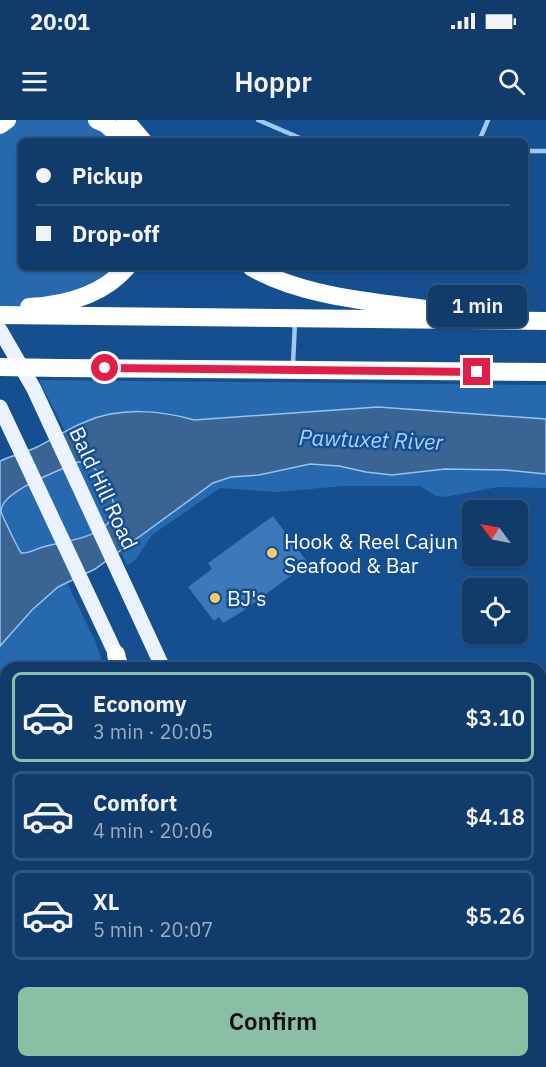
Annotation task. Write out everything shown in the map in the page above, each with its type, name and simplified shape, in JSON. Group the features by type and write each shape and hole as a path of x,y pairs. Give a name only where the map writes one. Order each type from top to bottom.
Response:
{"highway":[{"path":"0,125 7,120"},
{"path":"97,120 106,124 122,138"},
{"path":"125,120 140,138"},
{"path":"0,315 34,311 90,294 106,286 124,270"},
{"path":"258,270 282,281 342,297 447,312 546,321"},
{"path":"0,308 296,319 546,321"},
{"path":"0,367 546,372"}],"main road":[{"name":"Bald Hill Road","path":"0,330 19,361 43,409 160,662"},
{"path":"0,407 119,662"}],"lane":[{"path":"258,120 300,138"},
{"path":"480,138 488,120"},
{"path":"528,151 546,151"},
{"path":"292,370 296,319"}],"shaded area":[{"path":"4,120 98,120 122,138 18,138 18,270 123,270 119,275 36,306 0,307 0,124"},
{"path":"39,380 546,385 546,419 378,407 194,420 145,412 112,415 65,431"},
{"path":"78,462 86,464 99,473 108,487 116,512 110,522 102,529 82,538 21,553 1,511 3,504 20,489"},
{"path":"310,464 339,466 392,475 445,469 505,470 546,474 546,488 498,487 444,497 436,496 420,486 343,486 276,492 220,488 152,535 136,559 127,566 120,549 213,483 231,477 259,475"},
{"path":"67,583 95,641 102,662 0,662 0,646 39,603"}],"water":[{"name":"Pawtuxet River","path":"378,407 546,419 546,474 505,470 445,469 392,475 339,466 310,464 259,475 231,477 213,483 95,569 58,587 32,610 0,646 0,461 35,448 85,422 112,414 154,412 194,420","holes":["78,462 86,464 99,473 108,487 116,512 110,521 103,528 84,537 21,553 1,511 4,503 21,489 46,476"]}],"building":[{"path":"273,516 308,563 243,611 223,623 219,617 214,621 188,587 212,569 208,563"}],"place":[{"name":"Hook & Reel Cajun Seafood & Bar","path":"272,553"},
{"name":"BJ's","path":"215,598"}],"route":[{"path":"105,368 477,372"}]}
